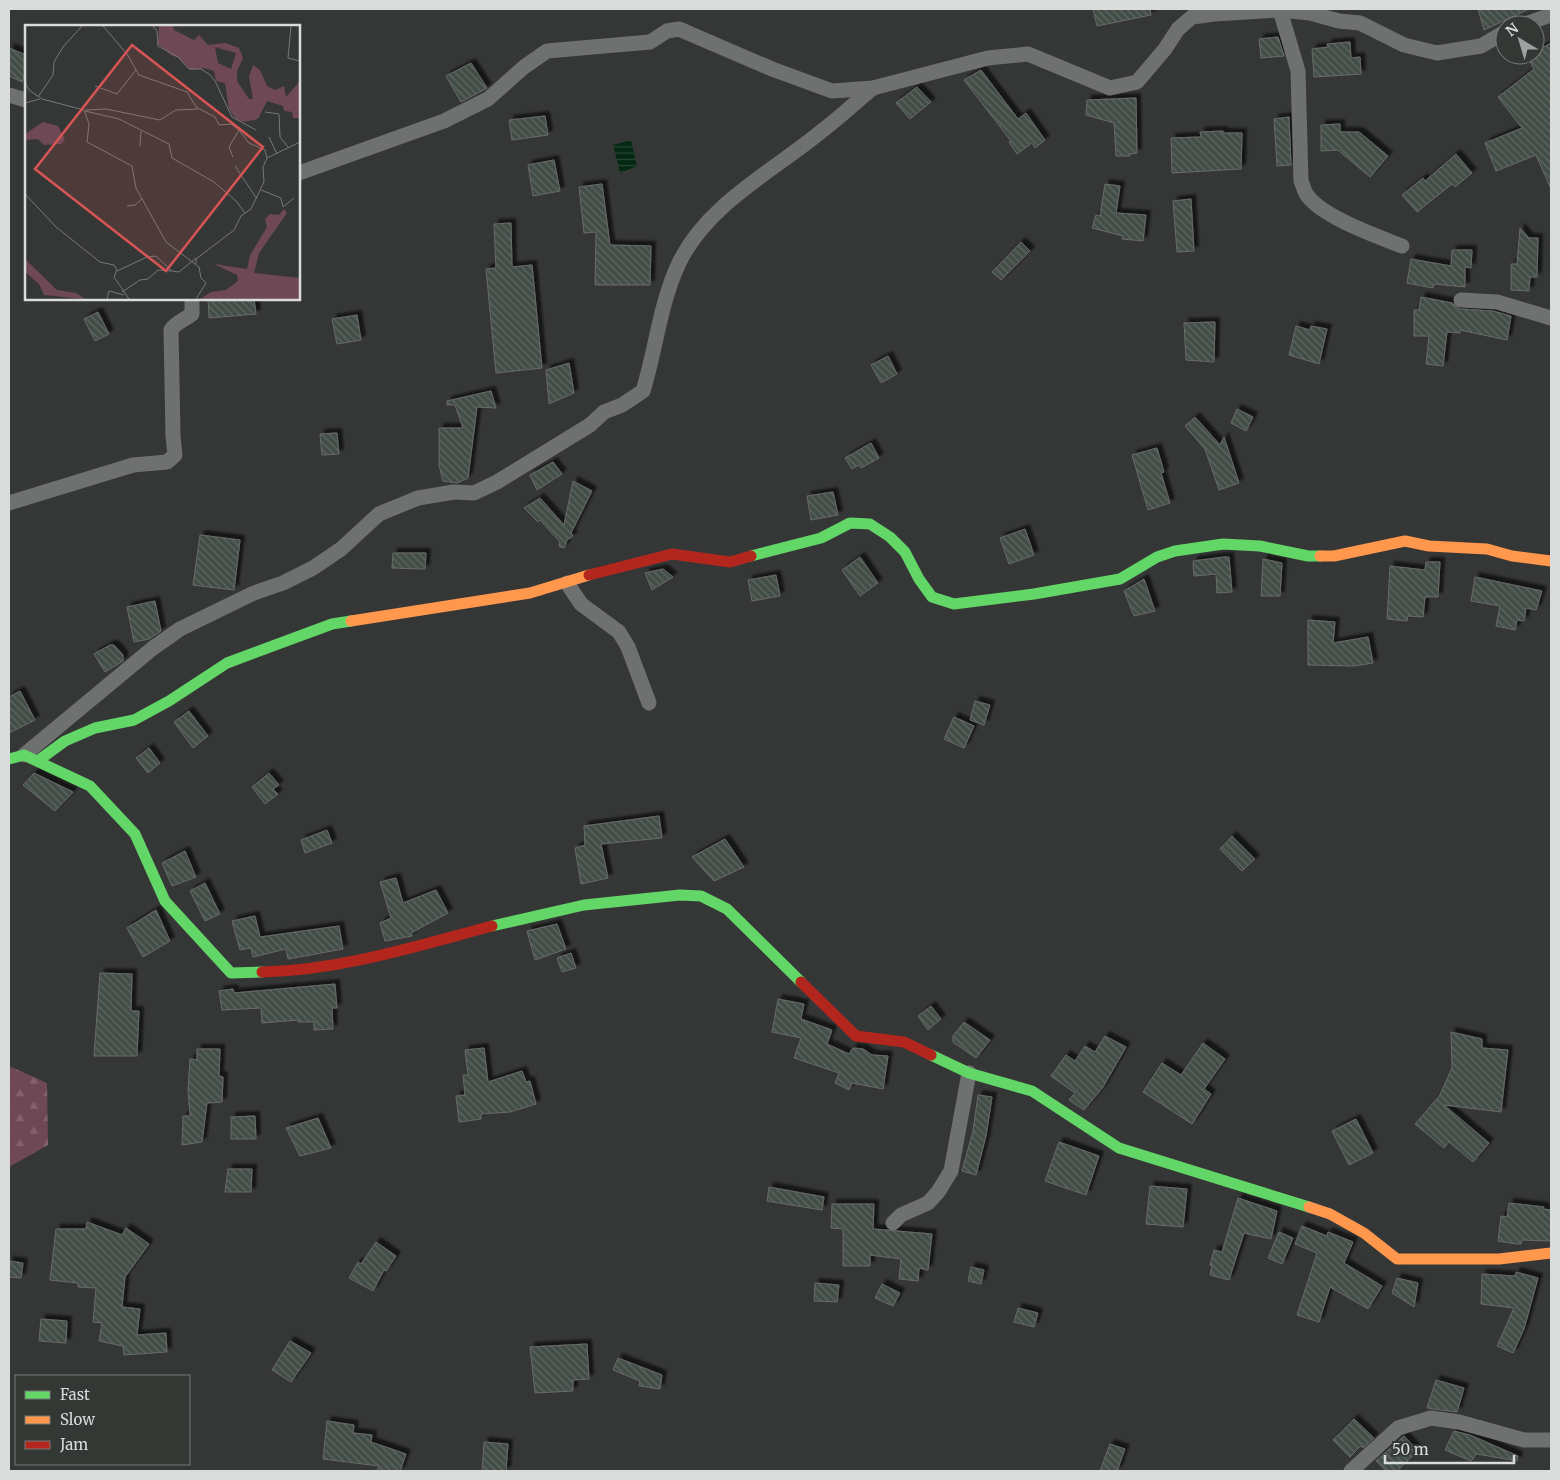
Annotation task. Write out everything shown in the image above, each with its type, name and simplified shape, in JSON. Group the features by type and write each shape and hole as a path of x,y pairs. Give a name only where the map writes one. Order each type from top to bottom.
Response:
{"street":[{"path":"1280,10 1298,71 1301,181 1306,194 1316,205 1361,230 1402,246"},
{"path":"300,172 444,121 488,100 524,67 546,51 650,42 667,31 679,29 772,69 832,91 873,88 988,58 1028,54 1110,88 1137,82 1165,49 1178,29 1192,17 1280,10 1310,12 1339,21 1360,23 1404,45 1437,53 1481,46 1495,38"},
{"path":"9,759 24,755 153,648 180,629 245,597 283,583 313,568 341,549 379,514 418,498 454,492 474,493 497,482 590,425 604,412 622,405 643,391 664,304 680,262 703,229 740,192 823,130 873,88"},
{"path":"9,95 25,100"},
{"path":"9,503 133,465 167,462 175,455 171,330 176,323 185,320 192,314 192,300"},
{"path":"1462,300 1497,302 1551,318"},
{"path":"39,760 65,741 95,728 134,720 169,701 227,663 332,624 530,593 567,583 602,570 672,554 730,562 822,538 850,523 870,524 890,537 905,552 919,580 932,597 954,604 972,600 1034,594 1120,578 1157,558 1175,551 1223,544 1260,546 1308,556 1334,556 1405,541 1429,546 1487,550 1512,556 1551,561"},
{"path":"567,583 581,604 619,632 628,647 649,703"},
{"path":"24,755 39,760 90,786 135,834 165,901 231,973 296,971 333,964 416,948 490,927 584,905 680,894 701,896 727,909 856,1036 904,1042 969,1073 1032,1091 1119,1148 1330,1214 1364,1233 1397,1259 1499,1259 1551,1253"},
{"path":"893,1223 901,1215 928,1203 938,1192 951,1171 969,1073"},
{"path":"1351,1471 1398,1428 1431,1418 1459,1422 1524,1440 1551,1440"}],"green space":[{"path":"9,1066 47,1083 48,1145 9,1167"}],"shaded area":[{"path":"631,140 637,166 620,173 613,145"}],"building":[{"path":"1093,9 1150,9 1151,15 1097,26"},
{"path":"1478,9 1529,9 1516,15 1495,15 1495,25 1484,30"},
{"path":"1278,37 1284,56 1261,58 1259,39"},
{"path":"1350,42 1351,58 1360,57 1361,74 1314,77 1312,49 1328,47 1327,44"},
{"path":"1551,43 1551,189 1536,155 1496,171 1485,143 1522,128 1498,97 1534,69 1532,65 1545,65 1545,46"},
{"path":"9,48 25,55 25,74 22,82 9,76"},
{"path":"471,63 487,88 461,102 446,76"},
{"path":"981,70 1018,119 1026,113 1045,140 1035,148 1032,143 1017,154 1009,142 1011,141 964,80"},
{"path":"917,87 931,102 910,119 896,103"},
{"path":"1136,98 1137,153 1130,154 1130,156 1116,156 1114,123 1086,115 1087,100"},
{"path":"545,116 548,135 512,140 509,120"},
{"path":"1289,117 1291,165 1277,166 1274,119"},
{"path":"1340,124 1340,132 1359,132 1388,156 1370,177 1338,150 1321,151 1321,125"},
{"path":"1223,131 1223,133 1242,133 1241,169 1172,173 1171,138 1201,137 1200,132"},
{"path":"1456,154 1472,173 1455,187 1452,184 1417,212 1402,195 1423,178 1425,181"},
{"path":"554,160 560,191 533,196 528,165"},
{"path":"602,184 610,245 651,246 650,285 595,285 596,232 584,233 579,187"},
{"path":"1105,184 1120,186 1116,213 1146,215 1143,241 1122,239 1123,236 1092,228 1096,215 1100,216"},
{"path":"1191,199 1194,251 1177,252 1173,201"},
{"path":"511,223 512,267 532,265 542,368 496,373 486,269 496,268 494,224"},
{"path":"1520,228 1529,238 1538,238 1537,277 1530,277 1529,291 1511,290 1511,264 1517,264"},
{"path":"1021,242 1030,251 1001,280 992,272"},
{"path":"1452,250 1472,250 1471,268 1465,267 1465,287 1434,284 1433,288 1407,283 1411,259 1451,266"},
{"path":"1421,297 1452,303 1460,309 1493,311 1511,316 1507,340 1460,330 1460,333 1447,332 1443,366 1426,364 1429,336 1414,336 1414,310 1419,310"},
{"path":"208,300 254,300 256,314 209,318"},
{"path":"98,312 109,334 95,341 84,319"},
{"path":"357,315 361,340 337,344 332,319"},
{"path":"1215,322 1214,362 1186,360 1184,323"},
{"path":"1296,326 1310,330 1311,326 1327,329 1319,364 1289,355"},
{"path":"888,356 897,374 881,383 871,365"},
{"path":"569,363 574,393 549,404 546,370"},
{"path":"491,391 496,408 477,407 468,478 457,483 443,481 439,465 439,428 463,428 455,405 447,405 447,401"},
{"path":"1237,409 1253,417 1246,431 1231,423"},
{"path":"1195,417 1220,445 1224,437 1239,483 1219,490 1205,449 1185,426"},
{"path":"337,433 339,454 322,455 320,434"},
{"path":"871,443 879,458 861,468 859,465 852,469 845,458"},
{"path":"1157,448 1164,472 1161,473 1170,503 1148,510 1132,455"},
{"path":"553,462 562,474 537,490 530,475"},
{"path":"573,481 592,491 571,533 573,536 567,540 564,548 559,546 560,542 540,520 538,522 524,508 540,498 564,525"},
{"path":"833,492 838,515 811,520 807,496"},
{"path":"1025,529 1034,555 1009,564 1000,538"},
{"path":"200,535 240,540 234,590 193,585"},
{"path":"393,553 426,553 425,569 392,568"},
{"path":"860,557 878,583 860,596 842,570"},
{"path":"1229,557 1232,592 1217,593 1216,574 1194,576 1193,561"},
{"path":"1263,559 1282,563 1280,596 1261,596"},
{"path":"1426,562 1440,562 1438,597 1425,597 1423,617 1408,616 1407,621 1387,619 1390,566 1425,570"},
{"path":"663,569 673,577 652,590 645,573"},
{"path":"776,575 780,596 752,601 748,580"},
{"path":"1475,577 1542,591 1536,610 1526,608 1524,621 1517,620 1515,630 1496,626 1500,606 1471,601"},
{"path":"1144,579 1155,611 1134,616 1124,591"},
{"path":"155,601 161,631 149,639 134,642 127,607"},
{"path":"1308,620 1335,622 1333,643 1368,637 1373,663 1354,666 1308,665"},
{"path":"110,645 114,645 123,655 123,661 105,672 94,654"},
{"path":"20,691 35,720 9,733 9,697"},
{"path":"975,701 990,705 984,725 970,720"},
{"path":"189,711 208,736 193,748 174,722"},
{"path":"954,717 974,726 964,748 944,739"},
{"path":"149,748 160,763 148,773 136,758"},
{"path":"34,773 73,792 55,811 23,785"},
{"path":"269,773 279,785 273,789 278,794 265,804 252,787"},
{"path":"659,816 662,838 601,844 608,878 581,884 575,848 585,845 584,826"},
{"path":"327,830 332,843 305,853 301,840"},
{"path":"1232,836 1255,859 1242,871 1220,849"},
{"path":"725,839 744,867 714,881 692,857"},
{"path":"185,851 196,877 172,886 162,863"},
{"path":"396,878 403,903 436,890 448,913 411,933 412,936 385,941 380,923 391,918 380,882"},
{"path":"205,883 220,914 205,921 190,891"},
{"path":"156,910 170,941 143,957 127,928"},
{"path":"255,916 260,937 339,926 343,949 288,959 286,949 253,957 251,948 240,950 232,921"},
{"path":"557,924 566,949 535,960 527,931"},
{"path":"571,953 576,968 562,972 557,958"},
{"path":"100,973 132,974 131,1011 139,1011 137,1056 94,1056"},
{"path":"335,984 337,1008 332,1008 333,1029 314,1030 314,1022 298,1022 298,1020 262,1023 261,1008 222,1010 219,991 233,989 234,993"},
{"path":"778,999 804,1004 801,1019 832,1030 827,1044 849,1054 853,1048 863,1049 872,1055 888,1056 883,1089 852,1083 849,1090 835,1083 839,1073 794,1058 801,1038 772,1032"},
{"path":"931,1006 941,1019 928,1030 918,1016"},
{"path":"964,1022 990,1040 976,1058 953,1042 953,1036"},
{"path":"1451,1032 1482,1039 1482,1048 1508,1050 1501,1112 1444,1105 1489,1143 1473,1162 1449,1142 1444,1148 1415,1124 1440,1095 1452,1068"},
{"path":"1105,1036 1126,1047 1103,1087 1084,1110 1069,1100 1075,1093 1051,1076 1066,1055 1075,1061 1085,1046 1095,1052"},
{"path":"1203,1043 1225,1059 1204,1089 1211,1094 1192,1124 1143,1092 1162,1063 1181,1075"},
{"path":"484,1048 488,1082 522,1071 526,1082 530,1081 536,1104 510,1112 481,1114 481,1119 459,1122 456,1096 465,1095 463,1075 468,1075 465,1050"},
{"path":"197,1049 220,1049 219,1076 223,1077 222,1102 207,1103 202,1142 182,1145 183,1116 190,1116 188,1089 190,1059 197,1060"},
{"path":"978,1095 992,1097 986,1136 976,1175 962,1171 973,1131"},
{"path":"255,1116 256,1139 231,1139 231,1117"},
{"path":"318,1118 331,1148 300,1156 286,1128"},
{"path":"1356,1119 1373,1153 1349,1165 1332,1131"},
{"path":"1059,1142 1099,1156 1086,1195 1045,1181"},
{"path":"228,1169 252,1169 251,1192 225,1192"},
{"path":"1150,1186 1187,1189 1183,1227 1146,1224"},
{"path":"769,1187 824,1197 822,1210 767,1201"},
{"path":"1238,1198 1277,1211 1271,1239 1244,1233 1229,1280 1210,1275 1212,1266 1210,1265 1214,1250 1222,1252"},
{"path":"1509,1203 1544,1207 1543,1209 1551,1210 1551,1241 1522,1240 1521,1244 1517,1244 1498,1241 1501,1216 1507,1217"},
{"path":"832,1204 874,1204 873,1229 932,1234 928,1270 919,1268 918,1281 899,1279 901,1259 870,1255 870,1266 843,1266 843,1229 831,1228"},
{"path":"87,1222 122,1235 126,1228 149,1244 125,1277 122,1307 140,1309 137,1335 166,1333 167,1352 124,1355 123,1346 99,1341 102,1323 93,1322 96,1288 78,1287 78,1283 50,1280 56,1229 86,1229"},
{"path":"1302,1226 1327,1236 1328,1232 1353,1242 1344,1263 1382,1286 1368,1309 1330,1287 1319,1322 1297,1315 1317,1253 1295,1244"},
{"path":"1279,1232 1293,1238 1282,1264 1268,1258"},
{"path":"376,1242 396,1256 386,1271 384,1270 373,1291 349,1278 358,1262 361,1264"},
{"path":"9,1261 23,1263 21,1278 9,1277"},
{"path":"971,1267 984,1270 981,1284 968,1281"},
{"path":"1516,1272 1538,1278 1524,1329 1513,1353 1497,1346 1514,1308 1481,1304 1482,1274 1515,1276"},
{"path":"1397,1278 1418,1283 1414,1307 1392,1293"},
{"path":"815,1283 839,1285 837,1302 814,1301"},
{"path":"882,1284 900,1293 893,1306 875,1298"},
{"path":"1018,1308 1038,1313 1034,1327 1014,1322"},
{"path":"41,1319 67,1321 66,1343 39,1341"},
{"path":"290,1341 311,1353 291,1382 272,1370"},
{"path":"587,1344 589,1379 573,1380 573,1391 535,1393 530,1347"},
{"path":"618,1358 662,1375 660,1389 639,1386 640,1381 613,1370"},
{"path":"1436,1380 1464,1388 1457,1412 1427,1408"},
{"path":"1354,1419 1374,1438 1363,1448 1361,1446 1350,1457 1333,1440"},
{"path":"327,1421 354,1425 353,1433 372,1435 371,1442 406,1454 400,1471 377,1471 379,1466 323,1459"},
{"path":"1454,1431 1470,1435 1518,1456 1517,1461 1477,1454 1471,1461 1445,1450"},
{"path":"1404,1436 1418,1451 1397,1471 1386,1471 1376,1461"},
{"path":"484,1442 508,1444 506,1471 482,1471"},
{"path":"1110,1444 1125,1449 1117,1471 1100,1471"}],"traffic: fast":[{"path":"751,556 821,538 850,523 870,524 890,537 905,552 919,579 932,597 954,604 1034,594 1120,579 1157,557 1175,551 1223,544 1260,546 1308,556 1320,556"},
{"path":"39,760 65,741 95,728 134,720 169,701 227,663 332,624 351,621"},
{"path":"9,759 24,755 90,786 135,834 165,901 231,973 262,972"},
{"path":"492,926 584,905 680,895 701,896 727,909 801,982"},
{"path":"931,1055 969,1073 1032,1091 1119,1148 1309,1207"}],"traffic: slow":[{"path":"1320,556 1334,556 1405,541 1429,546 1487,549 1512,556 1551,561"},
{"path":"351,621 530,593 589,575"},
{"path":"1309,1207 1330,1214 1364,1233 1397,1259 1499,1259 1551,1253"}],"traffic: jam":[{"path":"589,575 672,554 730,562 751,556"},
{"path":"262,972 321,967 350,962 492,926"},
{"path":"801,982 856,1036 904,1042 931,1055"}]}
